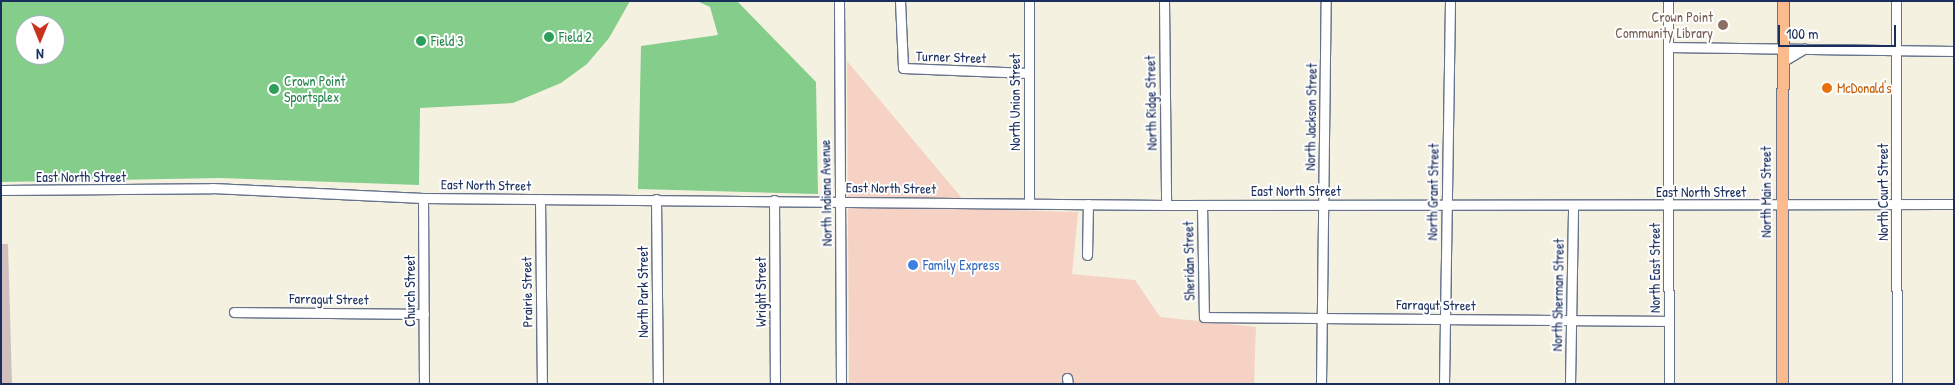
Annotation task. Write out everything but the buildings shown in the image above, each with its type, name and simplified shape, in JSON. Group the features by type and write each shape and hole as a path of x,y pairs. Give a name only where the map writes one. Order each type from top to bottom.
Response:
{"main road":[{"name":"North Main Street","path":"1782,384 1783,1"}],"street":[{"name":"North Indiana Avenue","path":"839,1 841,384"},
{"name":"Turner Street","path":"900,1 903,68 1029,72"},
{"name":"North Union Street","path":"1029,1 1029,203"},
{"name":"North Ridge Street","path":"1164,1 1166,205"},
{"name":"North Jackson Street","path":"1321,384 1326,1"},
{"name":"North Grant Street","path":"1444,384 1450,1"},
{"name":"North East Street","path":"1668,1 1669,384"},
{"name":"North Court Street","path":"1896,1 1897,384"},
{"path":"1668,47 1954,51"},
{"path":"1782,62 1804,50"},
{"name":"East North Street","path":"1,190 250,189 423,198 1166,205 1781,206 1954,204"},
{"name":"Church Street","path":"423,198 424,384"},
{"name":"Prairie Street","path":"540,199 542,384"},
{"name":"North Park Street","path":"656,199 658,384"},
{"name":"Wright Street","path":"774,200 775,384"},
{"path":"1087,255 1088,204"},
{"name":"Sheridan Street","path":"1202,205 1204,318"},
{"name":"North Sherman Street","path":"1570,384 1573,206"},
{"name":"Farragut Street","path":"234,312 424,314"},
{"name":"Farragut Street","path":"1204,318 1669,321"}],"shaded area":[{"path":"847,61 971,209 1078,212 1072,274 1135,280 1160,317 1256,327 1254,384 849,384"},
{"path":"1,244 8,244 12,384 1,384"}],"green space":[{"name":"Crown Point Sportsplex","path":"1,1 630,1 609,38 587,64 561,83 513,103 420,108 419,185 220,178 1,182"},
{"path":"697,1 737,1 816,82 818,194 638,189 641,46 718,35 710,7"}],"place":[{"name":"Crown Point Community Library","path":"1723,25"},
{"name":"Field 2","path":"549,37"},
{"name":"Field 3","path":"421,41"},
{"name":"McDonald's","path":"1827,88"},
{"name":"Crown Point Sportsplex","path":"274,89"},
{"name":"Family Express","path":"913,265"}]}
